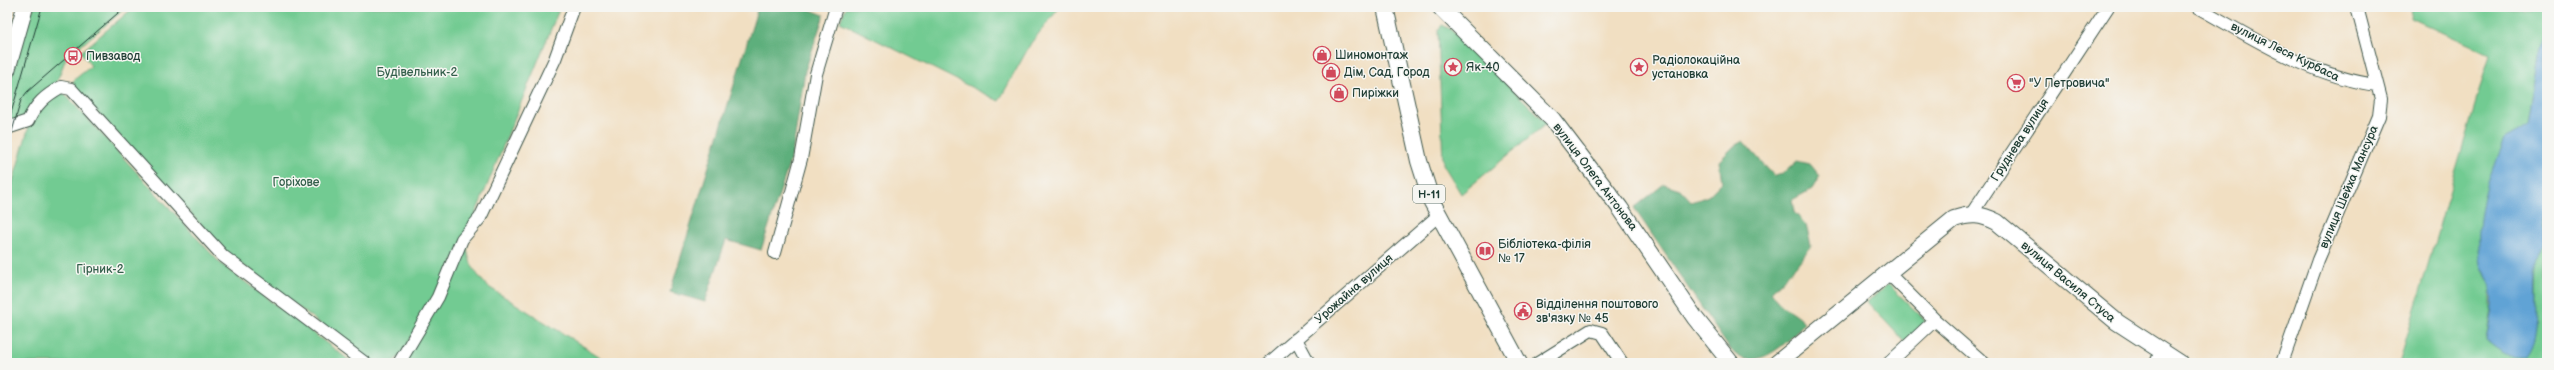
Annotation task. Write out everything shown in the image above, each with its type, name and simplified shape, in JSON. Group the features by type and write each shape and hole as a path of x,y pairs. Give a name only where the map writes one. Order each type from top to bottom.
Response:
{"main road":[{"path":"7,70 25,7"},
{"name":"Н-11","path":"1385,7 1419,161 1439,215 1519,363"},
{"name":"вулиця Олега Антонова","path":"1440,7 1553,120 1620,208 1695,318 1731,363"},
{"path":"1777,363 1954,219 1972,213"},
{"name":"вулиця Василя Стуса","path":"1972,213 1984,215 1997,222 2093,304 2159,357 2180,363"}],"street":[{"path":"399,363 438,297 462,239 480,218 555,59 574,7"},
{"path":"775,253 802,159 816,74 836,7"},
{"name":"Груднева вулиця","path":"1972,213 2108,7"},
{"name":"вулиця Леся Курбаса","path":"2197,7 2262,43 2308,65 2345,81 2376,85"},
{"name":"вулиця Шейха Мансура","path":"2282,363 2318,260 2379,116 2381,99 2376,85 2357,7"},
{"path":"7,128 28,121 36,105 47,94 61,87 70,89 223,256 364,363"},
{"name":"Урожайна вулиця","path":"1269,363 1439,215"},
{"path":"1888,273 1935,320 1984,363"},
{"path":"1889,363 1935,320"},
{"path":"1538,363 1586,333 1597,330 1607,338 1622,363"},
{"path":"1296,339 1309,363"}],"green space":[{"path":"33,7 127,7 66,58 56,84 25,119 7,125 7,91"},
{"name":"Горіхове","path":"134,7 560,7 471,225 436,295 400,356 391,363 372,363 228,254 72,85 74,80 91,66 81,52"},
{"path":"758,7 803,7 824,15 805,71 792,155 761,250 726,240 705,302 670,292"},
{"path":"846,7 1060,7 1031,43 999,101 840,22"},
{"path":"2412,7 2547,7 2547,23 2540,54 2529,127 2504,140 2480,222 2481,265 2491,285 2491,308 2486,341 2536,325 2538,267 2544,247 2541,229 2547,211 2547,363 2470,361 2469,363 2399,363 2490,54 2411,18"},
{"path":"1442,25 1450,29 1547,123 1461,194 1443,164 1438,30"},
{"name":"Гірник-2","path":"61,90 220,263 353,363 7,363 7,202 31,119"},
{"path":"1743,141 1774,176 1783,174 1797,161 1810,164 1820,176 1812,189 1792,200 1794,212 1806,225 1811,246 1796,266 1771,292 1782,306 1804,322 1784,344 1775,351 1756,359 1746,359 1738,356 1729,348 1634,208 1664,184 1680,189 1692,202 1708,196 1722,182 1719,161 1734,146"},
{"path":"466,239 468,254 472,265 487,286 610,363 403,363"},
{"path":"1888,284 1924,319 1925,323 1905,342 1867,302"}],"water":[{"path":"2547,23 2547,211 2543,226 2544,251 2537,275 2537,320 2534,339 2526,357 2520,357 2504,354 2486,341 2492,304 2492,290 2481,264 2479,248 2480,217 2487,185 2504,140 2529,126 2540,54"}],"tram line":[{"path":"7,127 42,7"},
{"path":"7,149 21,100 27,92 125,7"}],"place":[{"name":"Шиномонтаж","path":"1322,55"},
{"name":"Пивзавод","path":"73,56"},
{"name":"Як-40","path":"1453,67"},
{"name":"Радіолокаційна установка","path":"1639,67"},
{"name":"Дім, Сад, Город","path":"1331,72"},
{"name":"\"У Петровича\"","path":"2016,83"},
{"name":"Пиріжки","path":"1339,93"},
{"name":"Бібліотека-філія № 17","path":"1485,251"},
{"name":"Відділення поштового зв'язку № 45","path":"1523,311"}],"park label":[{"name":"Будівельник-2","path":"417,72"}]}
